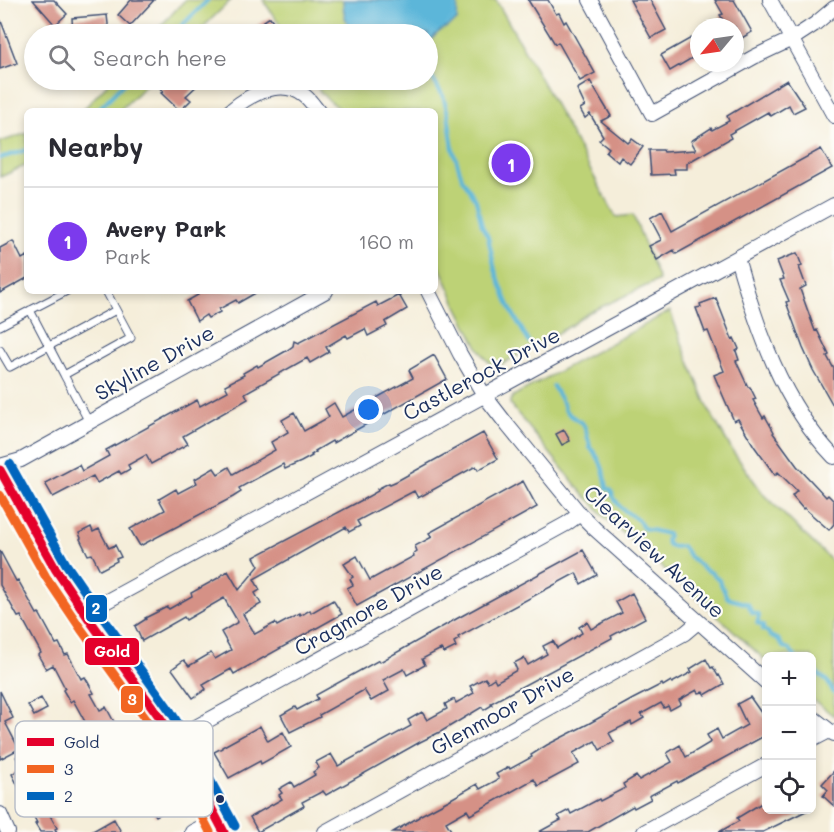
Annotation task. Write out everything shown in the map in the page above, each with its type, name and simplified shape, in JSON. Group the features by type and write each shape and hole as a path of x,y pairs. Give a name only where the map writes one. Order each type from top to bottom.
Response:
{"main road":[{"path":"0,468 51,563 161,721"},
{"path":"213,810 221,825"}],"street":[{"path":"590,0 652,114 754,57 792,39 834,8"},
{"path":"770,0 834,116"},
{"path":"234,108 251,96 266,90"},
{"path":"296,90 315,108"},
{"name":"Castlerock Drive","path":"85,613 834,205"},
{"path":"736,258 757,321 779,374 800,413 834,457"},
{"name":"Skyline Drive","path":"0,468 21,460 321,294"},
{"name":"Clearview Avenue","path":"430,294 484,395 580,514 762,678"},
{"name":"Cragmore Drive","path":"207,721 556,530 580,514"},
{"name":"Glenmoor Drive","path":"325,832 685,633 698,622"},
{"path":"816,720 832,732"},
{"path":"816,738 832,732"},
{"path":"644,832 762,767"},
{"path":"0,814 8,832"},
{"path":"192,832 221,825"}],"lane":[{"path":"0,326 61,294"},
{"path":"64,375 131,338 108,294"},
{"path":"30,310 89,422"},
{"path":"0,350 10,367 116,310"}],"green space":[{"path":"185,0 231,0 206,24 162,24"},
{"path":"263,0 496,0 616,217 633,215 659,280 588,313 570,326 495,368 479,349 438,263 438,108 339,108 319,90 438,90 438,24 279,24"},
{"path":"102,90 141,90 122,108 85,108"},
{"path":"24,134 24,166 0,177 0,142"},
{"path":"670,311 710,412 732,450 764,495 834,563 834,716 816,702 816,652 762,652 762,657 601,514 510,404 513,396"}],"water":[{"path":"343,0 458,0 457,21 438,33 438,24 347,24"}],"building":[{"path":"33,0 54,0 67,14 54,24"},
{"path":"131,0 154,0 132,24 128,24 118,15"},
{"path":"528,0 548,0 556,14 559,13 564,23 566,21 595,73 580,81 558,42 555,44"},
{"path":"630,0 650,0 666,30 651,38"},
{"path":"715,0 734,0 752,32 744,37 744,18 722,18 720,15 723,14"},
{"path":"107,15 108,24 72,24 72,18"},
{"path":"270,17 275,24 259,24"},
{"path":"0,22 17,63 0,69"},
{"path":"690,39 690,59 670,71 661,55"},
{"path":"787,80 805,107 793,113 789,105 771,116 768,112 729,134 731,138 687,163 687,169 674,169 675,174 651,175 649,150 663,150 664,152 696,150 691,141 711,128 712,130 729,121 727,116"},
{"path":"590,81 611,116 601,121 628,143 632,139 643,147 630,164 621,157 618,162 606,152 609,148 599,140 603,136 590,114 585,118 580,109 585,106 577,89"},
{"path":"162,90 192,90 186,96 191,100 183,108 177,108 161,93 163,92"},
{"path":"821,149 832,168 676,254 674,250 657,260 649,246 661,240 650,218 662,211 672,231"},
{"path":"13,241 22,259 24,258 24,280 0,293 0,248"},
{"path":"797,253 806,286 800,289 815,331 817,330 834,369 834,407 803,348 780,280 784,279 777,261"},
{"path":"254,294 238,303 236,300 219,309 220,312 208,318 206,315 197,321 187,301 198,295"},
{"path":"399,295 407,309 385,322 387,326 368,336 365,329 348,338 346,335 326,347 329,352 310,363 307,358 245,393 248,399 183,436 188,444 151,464 146,455 128,465 130,469 121,474 119,471 97,483 93,476 53,497 45,483 79,465 82,471 109,456 106,450 197,400 200,406 228,391 225,385 257,365 258,367 286,351 293,346 294,341 298,343 376,302 378,306"},
{"path":"716,298 732,339 734,338 739,349 736,351 739,360 736,361 756,399 753,400 763,418 765,416 773,433 797,466 826,497 828,495 834,501 834,524 829,530 803,509 792,496 797,491 778,472 775,475 738,419 734,421 714,375 724,371 696,308"},
{"path":"434,355 447,379 333,443 332,441 301,462 285,469 283,464 239,488 241,492 233,497 140,546 130,529 165,510 159,499 176,489 178,493 197,483 195,479 214,468 218,474 229,467 233,474 275,450 271,442 288,432 282,420 294,413 304,431 329,417 325,409 334,403 342,417 413,378 409,370"},
{"path":"564,430 570,441 562,445 556,434"},
{"path":"483,433 498,459 478,470 476,466 418,498 414,491 357,521 360,526 349,532 346,527 254,579 260,590 255,593 261,604 243,614 255,634 275,623 277,626 299,614 300,616 310,610 311,613 333,600 342,614 234,674 231,669 203,685 206,689 193,698 172,669 184,660 189,666 211,653 215,659 231,650 221,632 238,622 224,598 186,620 184,617 142,641 135,626 145,618 167,607 169,609 192,596 191,593 228,571 239,590 259,566 254,557"},
{"path":"523,481 537,507 357,606 347,588 353,585 350,579 353,577 344,564 357,556 370,580 414,556 413,554 417,551 415,546 432,537 429,533"},
{"path":"91,527 93,532 99,529 109,548 115,545 121,557 100,570 92,554 88,555 80,539 79,533"},
{"path":"583,550 597,575 581,584 576,573 458,637 459,639 454,642 456,647 444,653 441,649 422,659 425,665 407,675 404,669 383,680 389,691 371,701 364,690 290,732 281,715 318,699 316,695"},
{"path":"0,551 56,644 59,643 65,655 68,654 81,679 85,677 100,710 106,707 114,721 85,721 73,700 70,702 63,690 65,688 53,665 46,669 38,655 41,653 21,616 18,617 0,585"},
{"path":"632,593 645,618 491,703 492,705 484,710 482,707 326,795 323,791 302,802 304,806 258,832 250,817 282,799 279,789 291,782 294,787 315,775 313,772 319,768 316,762 331,754 338,766 411,726 408,720 422,712 427,720 447,709 445,704 454,699 456,703 474,693 470,686 485,678 488,682 494,678 496,682 517,670 514,663 524,658 528,665 547,654 543,646 553,641 557,648 582,633 579,627 587,622 591,629 622,613 616,602"},
{"path":"706,659 724,684 705,695 697,690 679,700 681,704 670,710 668,706 664,708 661,703 641,714 644,718 632,725 631,722 609,733 614,742 600,750 595,741 573,753 579,764 538,786 534,779 470,815 467,810 446,822 452,832 393,832 477,784 480,789 499,779 496,774 509,767 510,769 532,757 531,755 547,745 662,684 663,686 671,681 672,683 692,672 690,669"},
{"path":"0,691 13,718 5,722 15,741 15,751 0,759"},
{"path":"750,697 762,714 762,737 678,783 677,781 649,796 651,799 634,808 633,806 588,832 539,832 561,820 558,816 569,810 571,814 599,799 600,801 625,788 623,784 636,776 639,780 672,762 667,753 680,745 686,757 711,742 707,735 717,729 722,739 747,725 737,704"},
{"path":"41,698 47,709 34,716 28,705"},
{"path":"260,726 268,741 283,732 291,747 229,778 214,752"},
{"path":"834,771 834,806 823,796 828,790 822,784"},
{"path":"762,803 762,814 800,814 763,832 719,832 739,821 737,818"},
{"path":"34,817 51,817 57,832 40,832 35,824 37,823"},
{"path":"114,819 121,832 91,832"}],"waterway":[{"path":"183,24 208,0"},
{"path":"438,88 448,114 453,149 462,178 476,200 504,294 529,342"},
{"path":"100,108 117,90"},
{"path":"0,158 24,151"},
{"path":"553,386 566,411 584,425 590,448 602,466 607,488 611,490 621,508 639,521 643,528 667,534 666,540 671,546 682,546 690,557 719,580 727,597 748,604 752,613 758,614 757,623 763,625 763,630 778,639 783,647 792,652"},
{"path":"816,672 827,681 834,693"}],"transit line":[{"name":"2","path":"10,464 66,564 177,721"},
{"name":"Gold","path":"0,470 56,570 162,721"},
{"name":"3","path":"0,495 46,577 147,721"},
{"name":"2","path":"213,785 235,826"},
{"name":"Gold","path":"213,811 224,832"},
{"name":"3","path":"202,817 210,832"}],"place":[{"name":"Avery Park","path":"511,163"}]}
